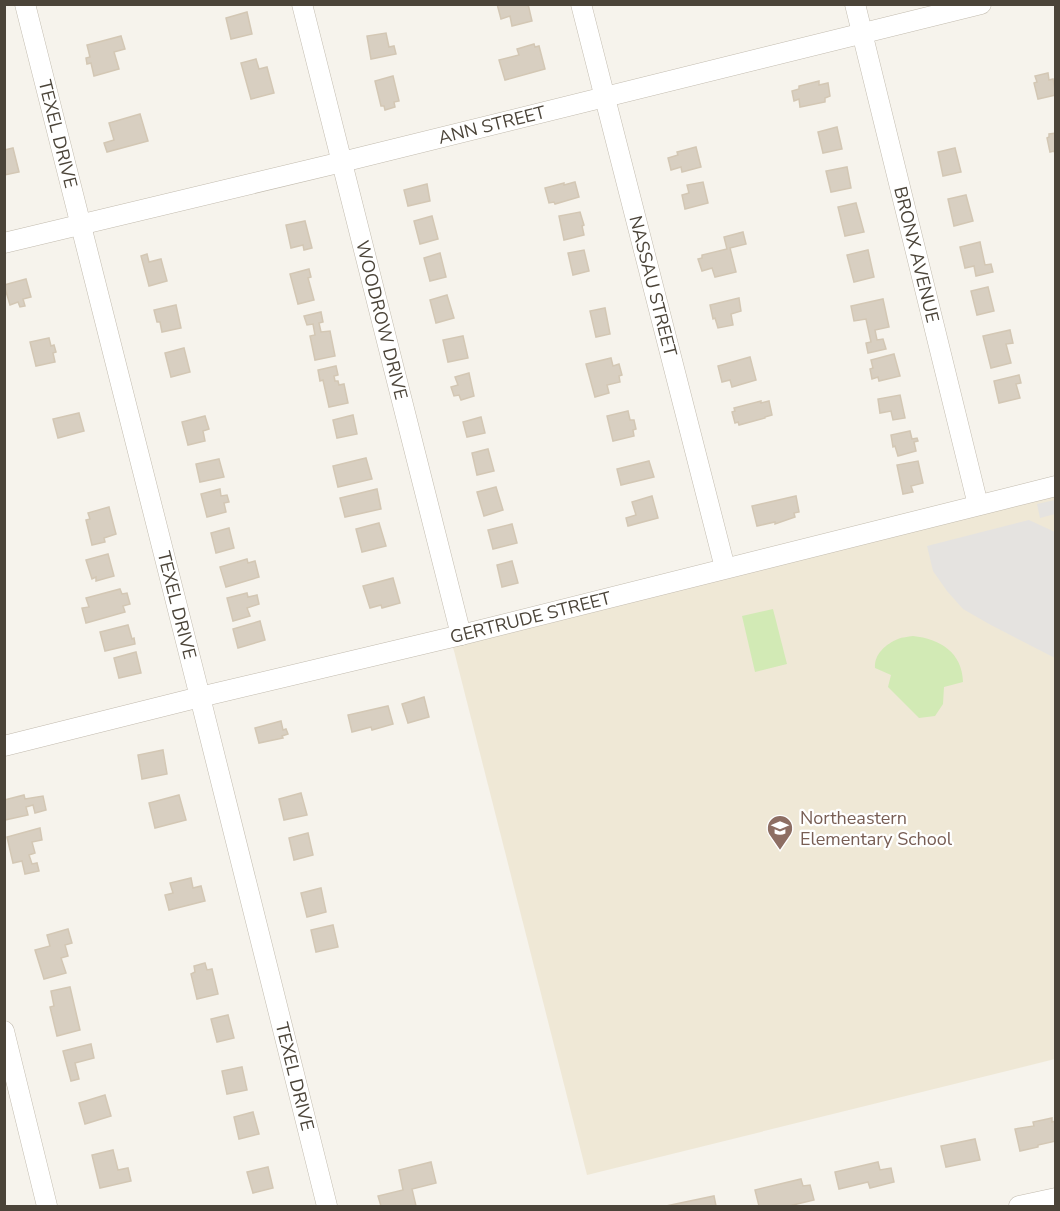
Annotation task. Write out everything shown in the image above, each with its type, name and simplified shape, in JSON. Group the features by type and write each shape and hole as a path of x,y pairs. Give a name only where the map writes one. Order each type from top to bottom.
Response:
{"street":[{"name":"TEXEL DRIVE","path":"25,4 327,1206"},
{"name":"WOODROW DRIVE","path":"302,4 461,634"},
{"name":"NASSAU STREET","path":"581,4 724,568"},
{"name":"BRONX AVENUE","path":"855,4 978,505"},
{"name":"ANN STREET","path":"4,243 981,4"},
{"name":"GERTRUDE STREET","path":"4,746 1056,486"},
{"path":"4,1031 47,1206"},
{"path":"1019,1206 1056,1198"}],"shaded area":[{"name":"Northeastern Elementary School","path":"1055,495 1055,1059 587,1175 452,643"},
{"path":"1055,500 1055,514 1040,518 1037,504"},
{"path":"1029,520 1055,532 1055,658 963,609 933,571 927,546"}],"green space":[{"path":"773,609 787,664 755,672 742,616"},
{"path":"913,636 932,640 948,649 959,663 962,672 963,682 944,687 943,704 935,716 919,718 888,687 891,675 875,668 876,658 885,647 900,638"}],"building":[{"path":"497,4 528,4 532,21 512,26 510,16 501,19"},
{"path":"247,12 252,34 231,39 226,18"},
{"path":"386,33 389,47 394,46 396,54 371,59 367,36"},
{"path":"121,36 125,49 114,52 119,69 94,76 91,63 87,64 86,58 90,57 87,45"},
{"path":"534,44 535,47 539,46 545,69 505,80 499,60 519,55 517,49"},
{"path":"256,59 259,69 267,67 274,93 251,99 241,63"},
{"path":"1048,73 1049,80 1053,79 1056,95 1038,99 1034,83 1037,82 1035,76"},
{"path":"393,76 399,101 394,102 395,107 385,110 384,106 381,106 375,81"},
{"path":"819,81 819,85 828,83 830,96 825,98 825,102 800,107 799,99 794,101 792,91 799,89 799,86"},
{"path":"140,114 148,141 107,152 104,143 114,140 109,123"},
{"path":"837,127 842,149 823,153 818,132"},
{"path":"1056,133 1055,154 1054,151 1050,152 1047,138 1049,134"},
{"path":"696,147 701,167 682,172 681,167 671,170 668,158 678,155 677,152"},
{"path":"13,148 19,172 4,175 4,150"},
{"path":"955,148 961,172 943,176 938,152"},
{"path":"847,167 851,188 831,192 826,171"},
{"path":"575,182 579,197 555,204 554,202 549,203 545,188"},
{"path":"703,182 708,203 685,209 682,195 689,193 687,185"},
{"path":"427,184 430,201 408,206 404,190"},
{"path":"966,195 973,221 954,226 948,199"},
{"path":"856,203 864,232 845,236 838,207"},
{"path":"580,212 584,235 564,240 559,216"},
{"path":"432,216 438,239 420,244 414,221"},
{"path":"305,221 312,248 304,250 303,245 291,248 286,225"},
{"path":"743,232 746,244 730,248 736,272 715,277 712,268 702,271 698,259 702,258 702,255 727,249 724,237"},
{"path":"980,242 985,265 991,264 993,272 976,276 974,266 965,268 960,247"},
{"path":"584,250 589,271 573,275 568,253"},
{"path":"868,250 874,277 854,282 847,255"},
{"path":"440,253 446,277 430,281 424,258"},
{"path":"147,254 149,262 161,259 167,281 149,286 141,256"},
{"path":"309,269 311,277 308,278 314,300 298,304 290,274"},
{"path":"26,279 31,297 23,299 25,306 20,307 18,302 10,305 4,285"},
{"path":"988,287 994,311 977,315 971,291"},
{"path":"447,295 454,318 436,323 430,300"},
{"path":"739,298 741,311 731,314 733,325 718,328 710,305"},
{"path":"883,299 889,327 875,330 877,340 883,339 886,349 868,353 866,343 871,342 866,319 854,321 851,306"},
{"path":"176,305 181,328 162,332 154,310"},
{"path":"605,308 610,334 596,337 590,311"},
{"path":"321,312 323,322 319,323 321,332 330,331 335,356 315,360 310,336 315,335 313,324 307,325 304,316"},
{"path":"1010,330 1013,343 1006,344 1011,363 991,368 983,336"},
{"path":"463,336 468,358 448,362 443,340"},
{"path":"49,338 56,352 53,353 55,362 36,366 30,342"},
{"path":"184,348 190,372 171,377 165,353"},
{"path":"894,354 900,376 879,381 878,377 872,379 871,360"},
{"path":"750,357 756,380 732,387 730,380 722,382 718,366"},
{"path":"611,358 613,366 619,364 622,375 619,376 620,382 607,385 609,393 595,397 586,364"},
{"path":"336,366 338,375 334,376 335,381 338,381 339,385 344,384 348,403 329,407 323,380 320,381 318,370"},
{"path":"469,373 474,396 461,400 459,395 454,396 451,387 458,385 455,377"},
{"path":"1019,375 1021,383 1016,384 1020,398 999,403 994,381"},
{"path":"900,395 905,418 893,420 891,411 880,413 878,399"},
{"path":"761,401 761,403 769,401 772,415 739,425 738,422 735,423 732,412 735,411 734,408"},
{"path":"628,411 630,420 634,420 636,429 633,430 634,436 613,441 607,416"},
{"path":"79,413 84,431 58,438 53,419"},
{"path":"353,415 357,434 337,438 333,420"},
{"path":"205,416 209,429 203,431 205,441 188,445 182,422"},
{"path":"481,417 485,433 467,437 463,422"},
{"path":"910,431 912,439 917,438 918,441 914,442 916,451 898,456 895,446 893,447 891,435"},
{"path":"488,449 494,471 477,475 472,453"},
{"path":"366,458 372,479 338,487 333,466"},
{"path":"219,459 224,477 200,482 196,464"},
{"path":"649,461 654,477 621,485 617,469"},
{"path":"918,461 923,483 911,486 913,492 903,494 897,465"},
{"path":"496,487 503,510 484,516 477,492"},
{"path":"220,489 221,496 227,495 229,502 224,503 226,512 207,517 201,494"},
{"path":"377,489 381,509 345,517 340,498"},
{"path":"652,496 658,518 628,526 626,518 636,515 632,502"},
{"path":"796,496 799,512 794,513 795,517 775,524 775,522 757,526 752,506"},
{"path":"109,507 116,534 104,538 105,542 92,545 86,520 90,519 88,513"},
{"path":"379,523 386,546 362,552 356,529"},
{"path":"512,524 517,543 493,549 488,530"},
{"path":"229,528 234,548 216,553 211,533"},
{"path":"108,554 114,576 96,581 96,577 92,579 86,560"},
{"path":"247,559 248,563 255,561 259,577 226,587 220,567"},
{"path":"512,561 518,583 502,587 497,565"},
{"path":"393,578 400,603 382,608 381,605 370,608 363,586"},
{"path":"120,589 122,594 127,593 130,604 123,606 125,612 86,623 82,608 89,607 86,598"},
{"path":"247,593 248,597 257,595 259,604 247,608 250,616 233,621 227,598"},
{"path":"260,621 265,640 238,648 233,629"},
{"path":"128,625 135,644 105,651 100,632"},
{"path":"136,652 141,673 119,678 114,658"},
{"path":"424,697 429,717 408,723 402,704"},
{"path":"388,706 393,724 372,730 371,727 352,732 348,715"},
{"path":"281,721 283,730 286,729 288,734 282,736 283,738 259,743 255,728"},
{"path":"163,750 167,774 142,779 138,755"},
{"path":"301,793 307,815 284,820 279,799"},
{"path":"24,795 25,799 43,796 46,810 35,813 33,805 26,807 28,815 5,820 4,800"},
{"path":"179,795 186,820 155,828 149,803"},
{"path":"40,828 42,840 32,842 35,853 29,855 32,864 37,863 39,871 25,874 22,861 13,863 7,837"},
{"path":"308,833 313,855 294,860 289,838"},
{"path":"191,878 193,888 201,886 205,901 169,910 165,895 173,893 170,883"},
{"path":"321,888 326,912 307,917 301,893"},
{"path":"333,925 338,947 316,952 311,930"},
{"path":"68,929 72,943 65,945 68,956 61,958 66,973 44,979 35,950 50,946 47,935"},
{"path":"205,963 207,970 212,969 218,994 197,999 191,974 195,972 194,966"},
{"path":"70,987 80,1030 57,1036 50,1007 54,1006 51,991"},
{"path":"228,1015 234,1038 217,1042 211,1019"},
{"path":"91,1044 94,1058 75,1063 79,1079 71,1081 63,1051"},
{"path":"242,1067 247,1090 227,1094 222,1071"},
{"path":"105,1095 111,1116 85,1124 79,1103"},
{"path":"253,1112 259,1134 239,1139 234,1117"},
{"path":"1052,1118 1052,1122 1056,1121 1056,1141 1020,1151 1015,1129 1034,1126 1033,1122"},
{"path":"975,1139 980,1160 946,1167 941,1146"},
{"path":"113,1150 118,1170 128,1168 131,1181 100,1188 92,1155"},
{"path":"431,1162 436,1183 412,1189 416,1206 381,1206 378,1196 403,1190 399,1170"},
{"path":"878,1162 880,1170 891,1168 894,1182 870,1188 868,1182 839,1189 835,1172"},
{"path":"268,1167 273,1188 253,1193 247,1172"},
{"path":"801,1179 803,1186 810,1185 814,1200 789,1206 759,1206 755,1190"},
{"path":"714,1196 716,1206 666,1206"}],"place":[{"name":"Northeastern Elementary School","path":"780,851"}]}
